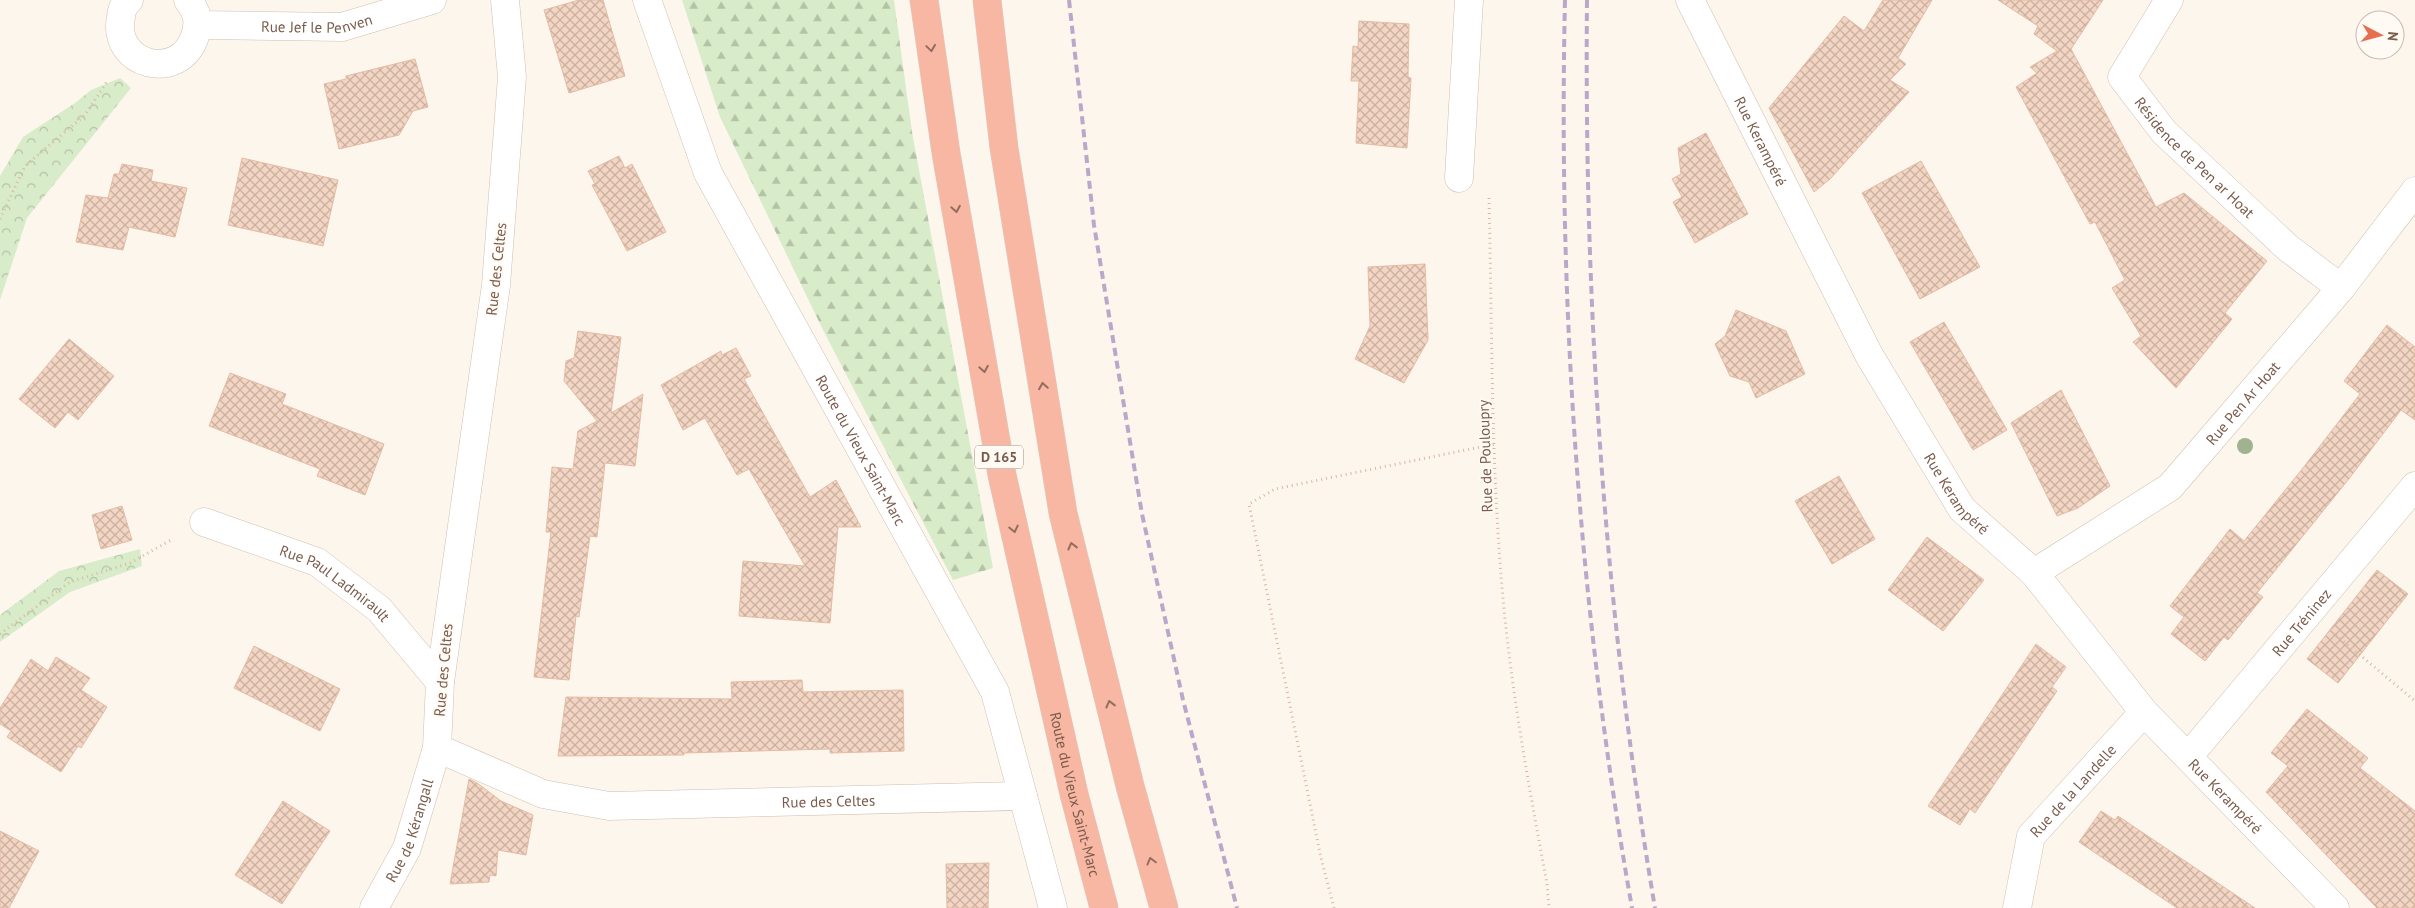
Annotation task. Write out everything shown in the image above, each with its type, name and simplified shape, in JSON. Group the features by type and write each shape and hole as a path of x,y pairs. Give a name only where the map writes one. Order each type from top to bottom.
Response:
{"highway":[{"name":"Route du Vieux Saint-Marc","path":"924,0 946,153 1002,475 1074,794 1104,908"},
{"path":"988,0 1004,148 1064,513 1130,786 1164,908"}],"street":[{"path":"129,0 123,6 118,28 127,50 147,64 172,63 191,48 198,25 196,11 188,0"},
{"name":"Rue Jef le Penven","path":"198,25 342,27 432,0"},
{"name":"Rue des Celtes","path":"505,0 512,76 496,284 440,682 437,748 543,794 609,806 1023,796"},
{"name":"Route du Vieux Saint-Marc","path":"647,0 708,173 995,692 1053,908"},
{"path":"1459,178 1469,0"},
{"name":"Rue Kerampéré","path":"1690,0 1869,355 1962,509 2034,573 2144,712 2335,908"},
{"name":"Résidence de Pen ar Hoat","path":"2169,0 2122,76 2164,132 2288,248 2341,288"},
{"name":"Rue Pen Ar Hoat","path":"2034,573 2170,487 2341,288 2415,191"},
{"name":"Rue Tréninez","path":"2188,757 2415,486"},
{"name":"Rue Paul Ladmirault","path":"204,522 317,562 379,609 440,682"},
{"name":"Rue de la Landelle","path":"2017,908 2031,836 2144,712"},
{"name":"Rue de Kérangall","path":"374,908 407,848 437,748"}],"path":[{"path":"0,219 25,166 85,115 127,50"},
{"name":"Rue de Pouloupry","path":"1489,191 1495,444 1501,575 1518,724 1547,884 1549,908"},
{"path":"1334,908 1321,858 1249,504 1274,489 1495,444"},
{"path":"0,634 70,582 130,564 204,522"},
{"path":"2308,613 2415,701"}],"green space":[{"path":"682,0 894,0 912,132 993,568 953,580 824,332 720,117"},
{"path":"120,78 131,88 27,218 0,300 0,176 23,137 75,103 91,90"},
{"path":"140,549 142,566 70,592 0,642 0,615 59,571"}],"building":[{"path":"579,0 603,0 625,76 569,93 544,10"},
{"path":"1883,0 1932,0 1898,58 1906,64 1890,80 1909,92 1830,179 1814,192 1769,108 1844,16 1864,31"},
{"path":"1998,0 2103,0 2071,49 2156,207 2184,193 2267,261 2225,313 2232,319 2176,388 2133,342 2141,336 2112,288 2125,280 2095,222 2090,224 2016,87 2037,73 2030,67 2057,51 2034,34 2038,26"},
{"path":"1359,21 1409,24 1408,77 1411,78 1407,148 1356,143 1359,81 1351,81 1353,46 1358,47"},
{"path":"415,59 428,107 413,111 399,135 339,149 324,84 346,79 346,76"},
{"path":"1706,133 1748,214 1695,243 1673,202 1682,197 1672,179 1681,174 1678,148"},
{"path":"619,156 625,168 632,164 666,232 627,251 592,185 595,184 588,171"},
{"path":"242,158 338,180 323,246 228,225"},
{"path":"1921,161 1980,267 1920,299 1862,193"},
{"path":"122,164 153,170 151,181 187,188 175,237 129,227 123,250 76,242 86,195 108,198 114,174 119,174"},
{"path":"1425,264 1428,340 1404,383 1355,359 1370,326 1368,267"},
{"path":"1736,310 1786,331 1805,374 1756,398 1749,382 1730,376 1715,344 1725,336"},
{"path":"1944,322 2007,430 1973,450 1910,342"},
{"path":"2387,325 2415,347 2415,420 2401,410 2348,480 2257,593 2263,597 2228,640 2224,637 2205,661 2171,634 2184,617 2170,606 2230,529 2244,541 2303,468 2360,394 2344,381"},
{"path":"578,331 621,337 611,413 643,394 635,466 605,463 597,537 590,536 579,617 576,616 569,680 534,677 551,532 546,532 552,467 573,469 578,431 597,421 564,381 566,361 574,358"},
{"path":"69,339 114,376 78,420 68,412 55,428 19,399"},
{"path":"736,348 751,376 744,379 810,497 836,480 861,527 838,527 830,623 739,616 743,561 805,566 749,469 737,475 705,418 683,430 661,385 721,351 722,355"},
{"path":"230,373 286,394 282,404 384,444 365,495 317,476 320,469 209,426"},
{"path":"2061,390 2110,486 2078,508 2057,516 2011,423"},
{"path":"1839,476 1875,539 1832,564 1795,501"},
{"path":"122,506 132,540 101,549 92,515"},
{"path":"1927,537 1984,580 1943,631 1888,590"},
{"path":"2377,570 2408,594 2338,683 2307,659"},
{"path":"2036,644 2066,667 2052,687 2057,691 1975,813 1970,809 1960,825 1928,806"},
{"path":"254,646 340,689 320,731 234,688"},
{"path":"56,657 90,678 81,690 107,707 81,748 78,746 61,772 7,737 11,731 0,724 0,708 31,659 48,671"},
{"path":"802,680 803,692 903,690 904,751 830,753 830,749 684,753 684,755 558,756 566,697 732,699 731,682"},
{"path":"2307,709 2368,758 2360,768 2415,811 2415,908 2377,908 2266,792 2288,766 2271,753"},
{"path":"469,779 501,801 533,815 526,855 498,850 496,876 490,875 489,882 450,884"},
{"path":"283,801 330,831 282,904 235,875"},
{"path":"2101,811 2115,820 2118,816 2255,908 2177,908 2079,842"},
{"path":"0,831 39,851 9,908 0,908"},
{"path":"989,863 988,908 947,908 946,864"}],"railway":[{"path":"1069,0 1094,225 1142,514 1183,700 1237,908"},
{"path":"1565,0 1565,228 1576,456 1598,683 1632,908"},
{"path":"1587,0 1589,228 1601,456 1622,682 1655,908"}]}
